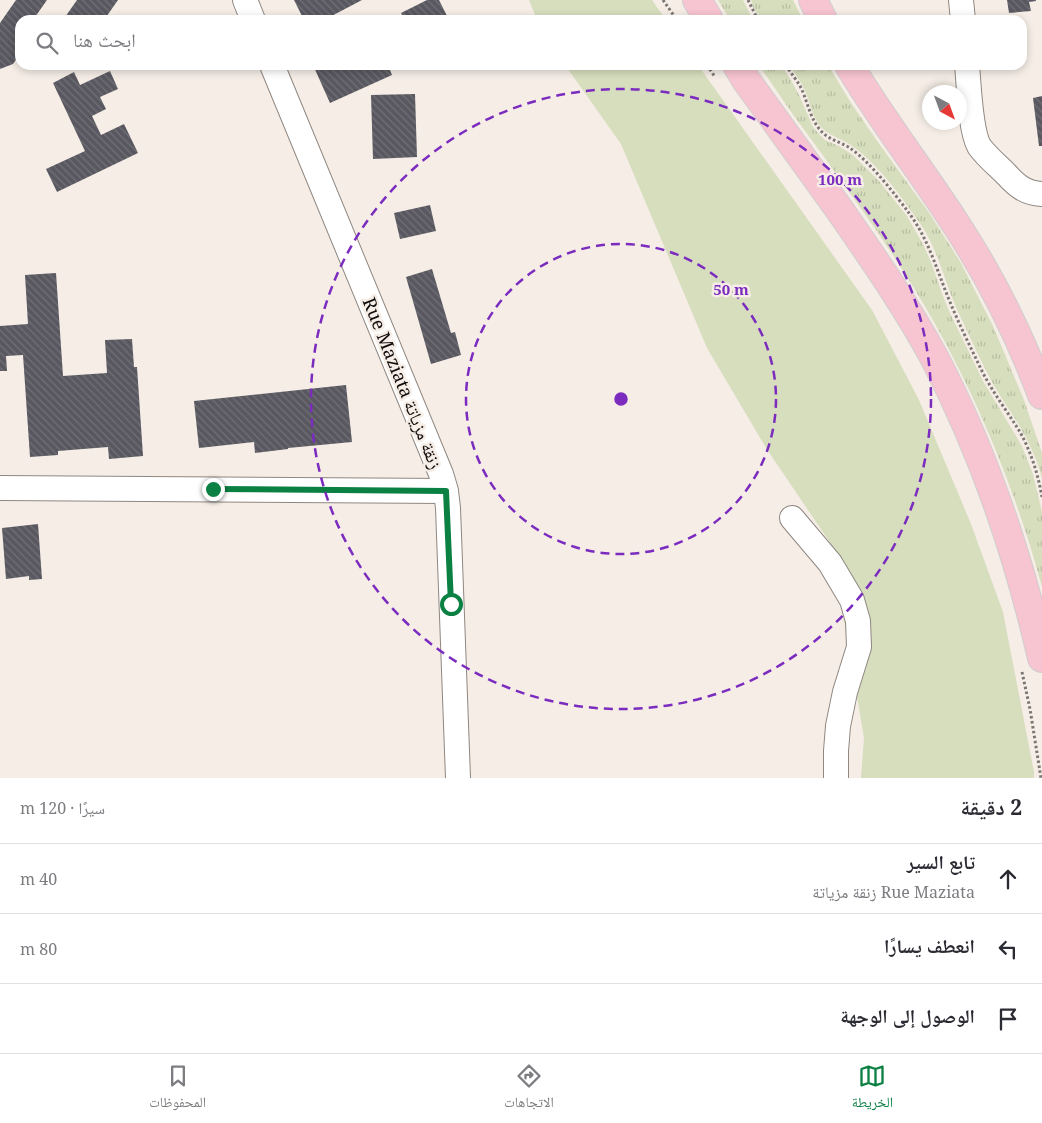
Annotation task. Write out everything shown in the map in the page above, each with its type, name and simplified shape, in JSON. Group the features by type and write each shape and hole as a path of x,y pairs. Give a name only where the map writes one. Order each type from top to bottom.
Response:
{"main road":[{"path":"697,0 706,15"},
{"path":"813,0 820,15"},
{"path":"853,70 865,92 929,183 989,280 1014,330 1042,395"},
{"path":"728,74 746,80 896,293 935,359 968,427 996,497 1019,570 1032,665"}],"street":[{"path":"245,0 251,15"},
{"path":"961,0 962,15"},
{"name":"Rue Maziata زنقة مزياتة","path":"274,70 441,474 446,491 458,778"},
{"path":"967,70 972,121 979,145 1018,187 1028,192 1042,194"},
{"path":"0,488 446,491"},
{"path":"792,518 830,563 852,600 858,621 859,647 845,692 838,726 836,778"}],"path":[{"path":"663,0 674,15"},
{"path":"748,0 756,15"},
{"path":"789,70 802,89 816,126 829,138 844,144 861,158 893,192 919,227 934,259 951,305 982,370 992,390 1020,434 1030,455 1042,497"},
{"path":"1032,665 1032,718 1041,778"}],"green space":[{"path":"529,0 652,0 662,15 535,15"},
{"path":"718,0 743,0 750,15 727,15"},
{"path":"751,0 793,0 800,15 758,15"},
{"path":"569,70 702,70 872,310 919,400 971,524 1003,612 1034,778 861,778 864,738 831,544 766,448 707,348 621,144"},
{"path":"762,70 784,70 800,97 813,127 825,140 853,155 879,181 907,216 924,246 950,313 983,381 1022,446 1033,474 1042,512 1042,587 1030,545 1001,463 966,383 946,344 925,306 891,253"},
{"path":"792,70 831,70 851,103 930,214 961,263 993,326 1024,400 1042,453 1042,478 1028,441 993,384 976,350 926,233 897,192 873,164 851,145 820,126"}],"building":[{"path":"16,0 47,0 36,15 15,15 15,61 13,64 0,69 0,23"},
{"path":"77,0 118,0 108,15 66,15"},
{"path":"294,0 362,0 334,15 302,15"},
{"path":"427,0 439,0 446,15 402,15 401,13"},
{"path":"1007,0 1036,1 1029,2 1031,11 1009,13"},
{"path":"315,70 390,70 392,75 330,103"},
{"path":"110,71 118,89 100,97 106,109 92,116 101,135 124,124 138,153 57,192 46,169 85,151 53,83 74,72 80,85"},
{"path":"415,94 417,157 373,159 371,95"},
{"path":"1042,96 1042,146 1039,146 1033,98"},
{"path":"430,205 436,231 400,239 394,213"},
{"path":"432,269 451,333 455,332 461,355 431,364 406,277"},
{"path":"56,273 63,376 107,373 105,340 132,339 134,367 137,367 143,456 109,459 108,447 58,451 58,455 30,457 23,355 6,356 7,371 0,371 0,326 28,324 25,275"},
{"path":"346,385 352,442 255,453 254,442 199,448 194,401"},
{"path":"38,524 42,579 29,580 29,576 6,579 2,528"}],"route":[{"path":"213,489 446,491 451,604"}]}
